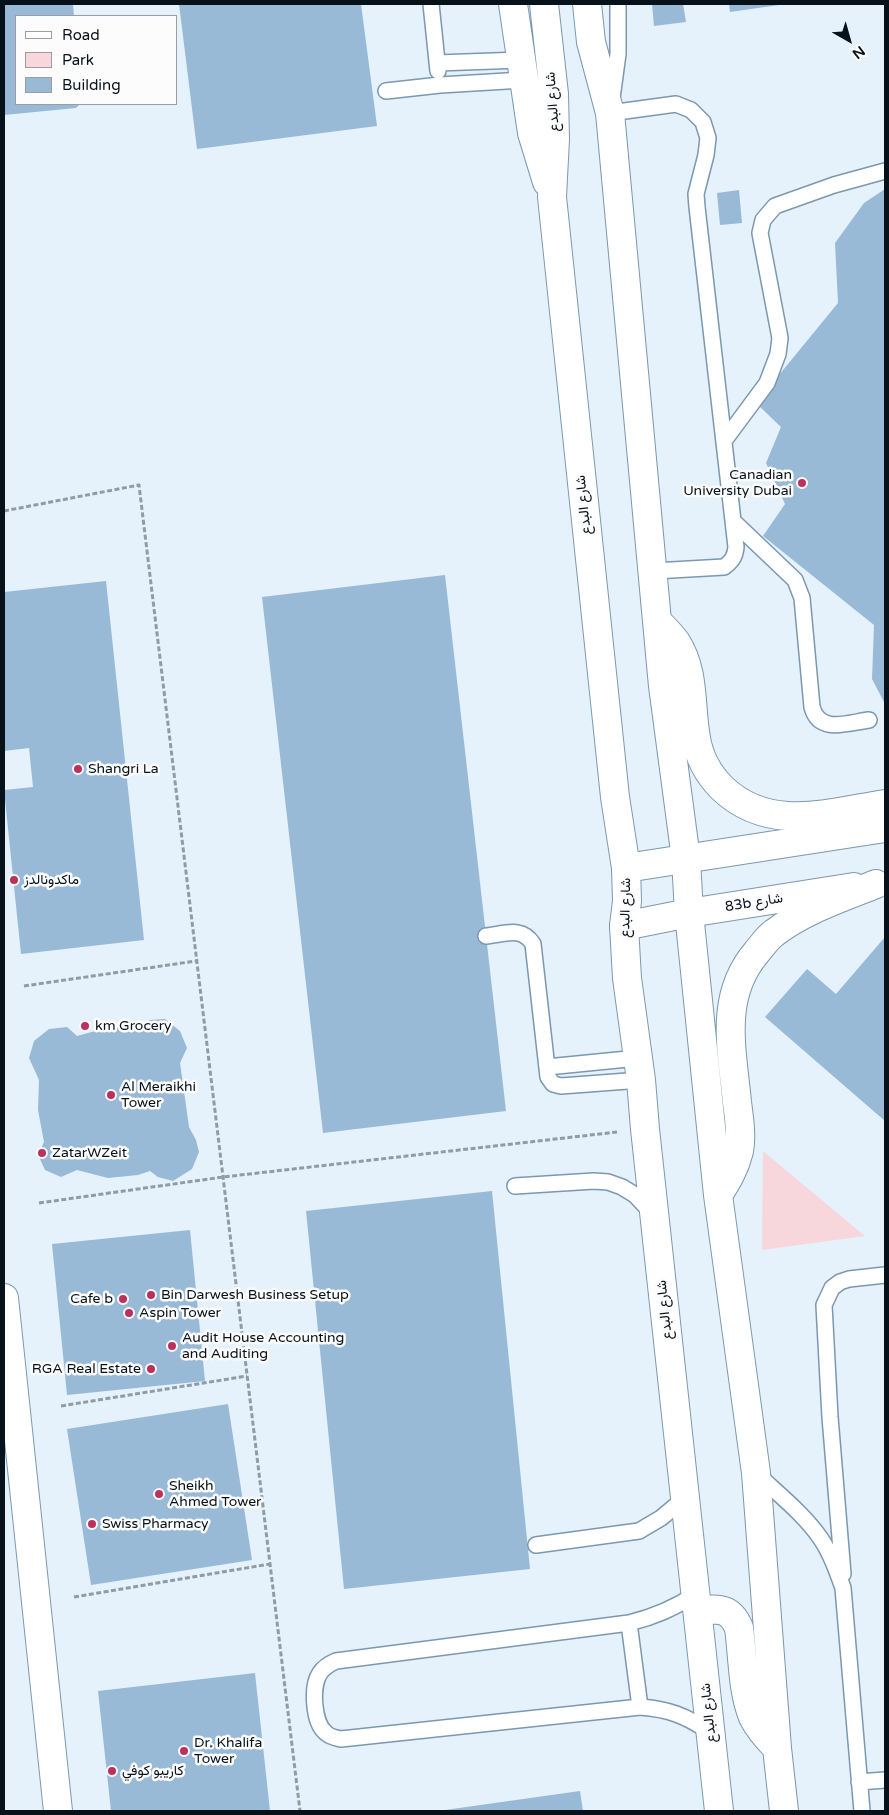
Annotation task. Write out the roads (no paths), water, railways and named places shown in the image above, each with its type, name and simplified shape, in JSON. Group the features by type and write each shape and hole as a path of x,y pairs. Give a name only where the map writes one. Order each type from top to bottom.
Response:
{"main road":[{"path":"513,4 532,133 552,197"},
{"name":"شارع البدع","path":"544,4 554,94 555,139 552,197 615,797 626,868 627,901 624,926 627,978 639,1069 719,1811"},
{"path":"587,4 591,42 610,113 654,571 663,686 686,860 689,913 718,1195 756,1473 777,1748 784,1811"},
{"path":"658,622 676,643 685,662 691,683 696,739 703,761 715,781 732,797 755,810 782,817 808,816 885,804"},
{"path":"626,868 885,828"},
{"path":"718,1195 733,1171 739,1150 740,1128 730,1040 730,1013 736,988 748,964 772,934 803,915 881,883"},
{"name":"83b شارع","path":"624,926 689,913 881,883"},
{"path":"4,1298 58,1811"},
{"path":"697,1602 727,1612 735,1619 740,1628 747,1702 759,1727 777,1748"}],"lane":[{"path":"430,4 440,85"},
{"path":"618,4 618,54 610,113 676,104 691,110 703,122 708,138 706,155 696,194 736,547 735,555 731,562 724,567 654,571"},
{"path":"437,63 522,70"},
{"path":"386,91 440,85 522,70"},
{"path":"724,440 767,383 778,354 780,338 760,233 764,220 776,206 834,185 885,171"},
{"path":"733,521 787,571 798,586 802,598 814,716 820,722 830,725 869,720"},
{"path":"486,936 519,932 525,934 533,944 550,1081 556,1086 561,1086 639,1069"},
{"path":"547,1067 639,1069"},
{"path":"515,1186 594,1181 608,1182 622,1187 635,1195 655,1218"},
{"path":"862,1811 830,1417 824,1305 832,1288 840,1282 848,1279 885,1275"},
{"path":"756,1473 804,1518 821,1539 834,1563 844,1588"},
{"path":"536,1545 638,1531 661,1518 685,1498"},
{"path":"697,1602 629,1623 336,1661 326,1666 316,1680 314,1688 317,1718 320,1726 326,1733 341,1739 640,1707 677,1713 694,1721 710,1732"},
{"path":"629,1623 640,1707"},
{"path":"859,1782 885,1780"}],"place":[{"name":"Canadian University Dubai","path":"802,483"},
{"name":"Shangri La","path":"78,769"},
{"name":"ماكدونالدز","path":"14,880"},
{"name":"km Grocery","path":"85,1026"},
{"name":"Al Meraikhi Tower","path":"111,1095"},
{"name":"ZatarWZeit","path":"42,1153"},
{"name":"Bin Darwesh Business Setup","path":"151,1295"},
{"name":"Cafe b","path":"123,1299"},
{"name":"Aspin Tower","path":"129,1313"},
{"name":"Audit House Accounting and Auditing","path":"172,1346"},
{"name":"RGA Real Estate","path":"151,1369"},
{"name":"Sheikh Ahmed Tower","path":"159,1494"},
{"name":"Swiss Pharmacy","path":"92,1524"},
{"name":"Dr. Khalifa Tower","path":"184,1751"},
{"name":"كاريبو كوفي","path":"112,1771"}]}
